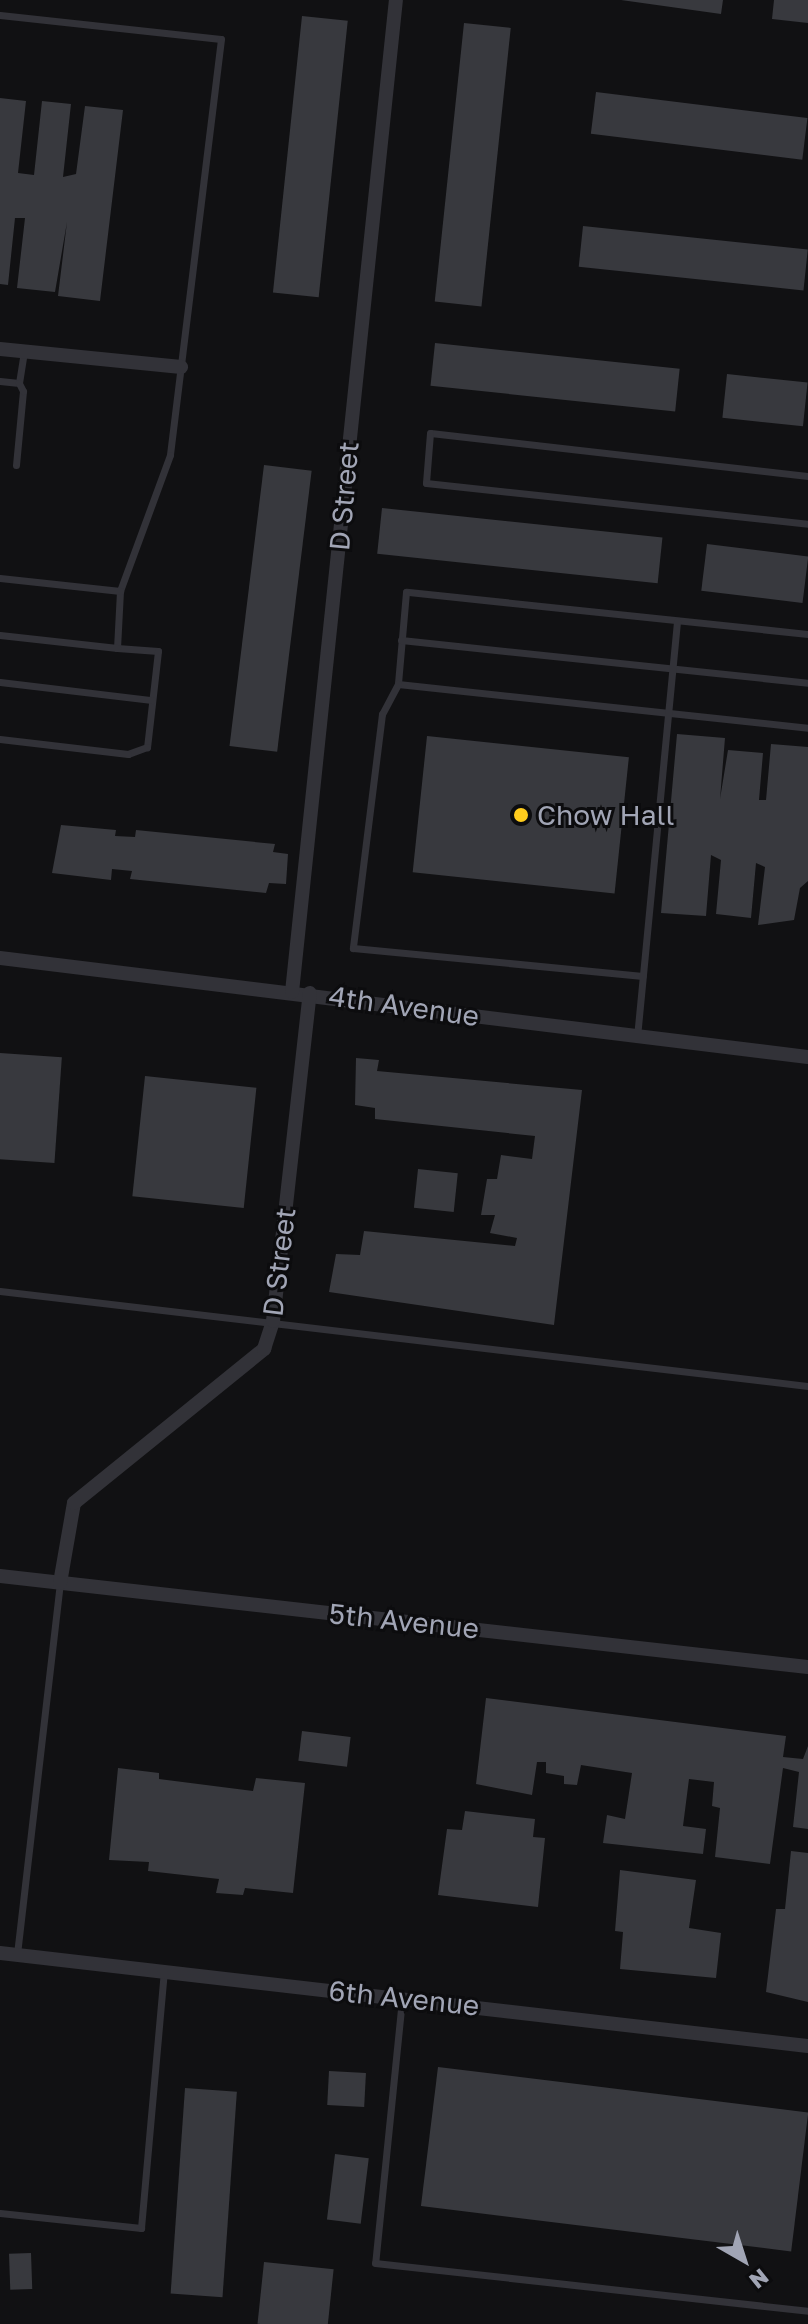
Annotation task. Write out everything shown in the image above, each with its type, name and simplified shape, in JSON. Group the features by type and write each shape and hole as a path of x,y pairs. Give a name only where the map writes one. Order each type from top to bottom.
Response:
{"street":[{"name":"D Street","path":"292,992 396,0"},
{"path":"0,349 181,367"},
{"name":"4th Avenue","path":"0,958 310,993 636,1038 808,1057"},
{"name":"D Street","path":"60,1583 74,1503 264,1349 273,1321 310,993"},
{"name":"5th Avenue","path":"0,1576 808,1667"},
{"name":"6th Avenue","path":"0,1953 808,2046"}],"lane":[{"path":"0,15 221,39 170,455 120,591 117,648"},
{"path":"16,465 23,391 19,383 24,352"},
{"path":"0,381 19,383"},
{"path":"808,476 430,433 426,483 808,524"},
{"path":"0,578 120,591"},
{"path":"643,976 353,948 382,714 398,684 406,592 808,634"},
{"path":"636,1038 677,621"},
{"path":"0,635 158,651 147,747 128,754 0,739"},
{"path":"401,640 808,683"},
{"path":"0,682 152,700"},
{"path":"398,684 808,728"},
{"path":"0,1291 808,1386"},
{"path":"17,1955 60,1583"},
{"path":"0,2213 141,2228 164,1972"},
{"path":"402,1998 375,2263 808,2311"}],"building":[{"path":"621,0 723,0 721,14"},
{"path":"774,0 808,0 808,23 772,19"},
{"path":"302,16 348,21 319,297 273,292"},
{"path":"464,23 511,28 481,306 435,301"},
{"path":"596,92 807,118 802,160 591,134"},
{"path":"0,98 26,101 18,173 34,175 42,101 71,104 63,177 76,174 85,106 123,110 100,301 58,296 67,222 55,292 17,288 25,218 15,218 8,285 0,284"},
{"path":"583,226 808,250 803,290 579,267"},
{"path":"435,343 680,369 675,411 431,386"},
{"path":"727,374 808,382 803,426 722,418"},
{"path":"264,465 312,471 277,752 230,746"},
{"path":"382,508 662,537 658,583 377,554"},
{"path":"707,544 808,556 803,603 701,591"},
{"path":"677,734 725,738 720,799 728,750 763,753 759,800 766,800 771,744 808,747 808,881 800,888 794,920 758,925 765,867 756,863 751,918 716,914 721,860 711,855 706,916 661,913"},
{"name":"Chow Hall","path":"427,736 629,757 615,893 413,872"},
{"path":"61,825 116,830 115,836 135,837 136,830 275,844 273,852 288,854 286,884 269,883 266,893 130,879 132,871 112,869 111,880 52,873"},
{"path":"0,1053 62,1057 54,1163 0,1159"},
{"path":"356,1058 379,1060 377,1071 582,1090 554,1325 329,1292 336,1254 360,1255 364,1231 515,1246 517,1238 490,1233 495,1215 481,1215 487,1179 497,1179 501,1155 532,1159 535,1136 375,1119 375,1108 355,1105"},
{"path":"145,1076 256,1088 244,1208 132,1196"},
{"path":"418,1169 458,1173 454,1212 414,1208"},
{"path":"486,1698 786,1736 783,1757 803,1759 808,1746 808,1829 793,1827 799,1772 783,1768 770,1864 715,1857 720,1808 712,1806 714,1782 689,1779 683,1826 706,1829 703,1854 603,1843 607,1815 625,1819 632,1773 581,1765 577,1785 564,1784 564,1776 546,1773 546,1762 537,1762 532,1795 476,1784"},
{"path":"302,1731 351,1737 347,1767 298,1761"},
{"path":"118,1768 159,1773 159,1779 253,1791 256,1778 305,1783 293,1893 245,1888 243,1895 216,1893 219,1879 148,1871 149,1862 109,1860"},
{"path":"465,1811 535,1819 533,1837 545,1838 538,1907 438,1895 447,1829 462,1830"},
{"path":"791,1851 808,1853 808,2002 766,1992 776,1909 785,1909"},
{"path":"620,1870 696,1880 689,1928 721,1933 716,1978 620,1969 623,1932 615,1931"},
{"path":"438,2067 808,2112 791,2251 421,2206"},
{"path":"329,2071 366,2073 364,2107 327,2105"},
{"path":"185,2088 237,2092 223,2297 171,2293"},
{"path":"335,2154 369,2158 361,2224 327,2220"},
{"path":"31,2253 32,2289 10,2290 9,2254"},
{"path":"264,2262 334,2269 328,2324 258,2324"}],"place":[{"name":"Chow Hall","path":"521,815"}]}
